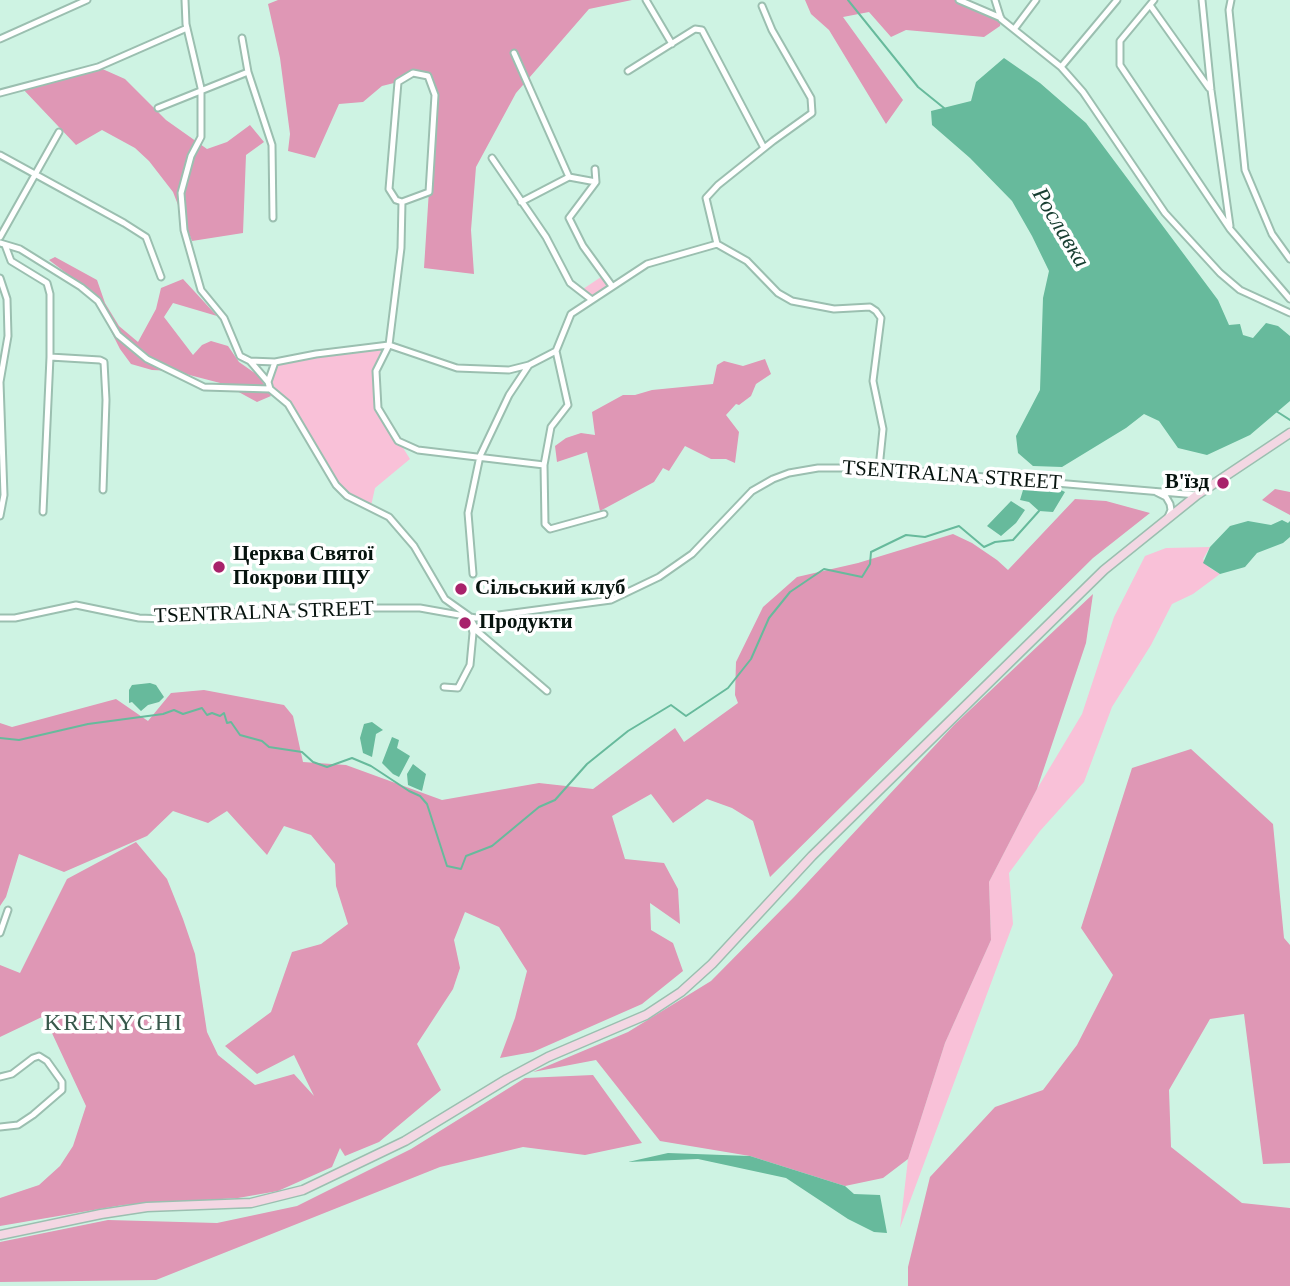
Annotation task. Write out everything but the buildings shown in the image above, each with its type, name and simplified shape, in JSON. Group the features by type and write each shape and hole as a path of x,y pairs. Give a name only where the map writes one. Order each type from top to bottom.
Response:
{"main road":[{"path":"0,1235 147,1207 251,1203 303,1190 405,1142 548,1057 646,1015 681,992 712,964 812,856 1104,570 1197,495 1290,433"}],"street":[{"path":"0,39 87,0"},
{"path":"185,0 187,28 201,92 201,137 191,156 181,193 184,230 201,290 224,318 240,356 250,361 268,382 270,389 288,404 336,485 347,496 389,517 414,546 445,599 469,616 477,631 547,691"},
{"path":"646,0 672,44"},
{"path":"959,0 1015,28 1061,67 1083,92 1166,213 1220,273 1240,290 1290,313"},
{"path":"995,0 1001,19"},
{"path":"1015,28 1036,0"},
{"path":"1061,67 1116,0"},
{"path":"1202,0 1230,229"},
{"path":"1231,0 1229,10 1245,170 1272,234 1290,259"},
{"path":"1211,90 1152,2 1120,41 1120,65 1230,229 1290,299"},
{"path":"717,244 706,198 764,148 812,114 811,98 772,30 762,6"},
{"path":"0,93 98,66 187,28"},
{"path":"628,71 695,29 702,30 764,148"},
{"path":"242,38 248,72 272,145 273,218"},
{"path":"514,53 569,177"},
{"path":"158,108 248,72"},
{"path":"413,74 428,76 435,95 429,192 402,202 396,200 389,189 398,82 413,74"},
{"path":"0,237 59,132"},
{"path":"0,155 146,237 161,277"},
{"path":"492,158 546,237 570,283 592,300"},
{"path":"595,169 596,182 569,218 583,246 612,286"},
{"path":"521,202 569,177 596,182"},
{"path":"402,202 401,248 389,345 376,371 378,408 398,440 418,450 544,465"},
{"path":"3,244 11,261 47,282 50,294 43,512"},
{"path":"3,244 30,256 81,287 98,301 118,335 147,359 204,387 270,389"},
{"path":"604,514 550,529 545,524 544,465 551,427 568,405 556,351 570,314 647,264 717,244 747,261 779,293 792,301 834,309 870,307 876,310 881,318 873,381 883,429 878,468"},
{"path":"0,278 7,299 8,335 1,382 4,495 0,516"},
{"path":"250,361 275,362 389,345 457,368 509,370 529,365 556,351"},
{"path":"50,358 104,362 106,400 103,490"},
{"path":"268,382 275,362"},
{"path":"473,575 468,513 480,456 509,395 529,365"},
{"name":"TSENTRALNA STREET","path":"0,618 15,618 76,605 139,618 165,619 281,608 419,608 476,618 611,600 659,577 692,554 752,491 773,478 818,468 878,468 1197,495"},
{"path":"1154,491 1166,497 1170,504 1168,517"},
{"path":"444,687 458,688 470,665 473,634 469,616"},
{"path":"0,933 8,910"},
{"path":"0,1077 12,1074 39,1056 47,1061 62,1082 62,1090 18,1125 0,1127"}],"shaded area":[{"path":"278,0 632,0 589,9 516,93 476,167 471,230 474,274 424,268 435,96 428,76 413,73 398,82 382,86 363,102 339,104 315,158 288,151 290,134 280,58 268,4"},
{"path":"805,0 959,0 1001,19 1000,26 984,37 906,30 891,37 869,12 843,17 903,100 886,124 829,30 811,14"},
{"path":"98,67 125,79 166,120 207,149 227,142 250,125 264,142 246,155 243,233 192,241 173,192 135,148 102,130 76,145 21,87"},
{"path":"55,257 97,280 105,303 119,326 138,342 156,309 161,288 183,279 217,316 173,303 164,317 193,355 202,345 211,341 228,346 239,362 259,376 271,396 257,402 224,384 174,371 152,370 131,364 120,349 91,292 49,260"},
{"path":"604,275 612,286 592,300 580,291"},
{"path":"389,345 376,371 378,408 410,459 375,488 371,506 347,496 336,485 288,404 275,393 268,382 275,362"},
{"path":"765,359 771,374 756,384 751,396 739,405 736,404 726,415 739,432 735,463 726,459 711,459 685,446 669,471 663,468 654,482 600,511 587,452 557,462 555,446 566,438 581,433 595,435 592,412 623,395 713,384 717,365 724,361 743,366"},
{"path":"1275,489 1290,492 1290,515 1262,500"},
{"path":"1075,499 1106,501 1150,513 1093,558 770,877 753,821 732,808 707,799 673,823 651,794 612,816 625,859 664,863 678,889 680,924 650,903 651,930 673,943 683,971 642,1004 533,1052 500,1058 515,1018 527,971 499,927 465,912 454,940 460,968 453,989 417,1044 441,1090 379,1142 345,1156 340,1148 332,1167 278,1191 238,1198 123,1205 0,1226 0,1198 39,1185 60,1166 73,1146 86,1106 44,1016 0,1037 0,965 20,973 67,879 136,842 167,879 183,919 195,954 207,1032 218,1055 255,1085 294,1074 314,1096 294,1055 257,1074 225,1046 271,1012 292,952 321,944 348,924 336,886 335,864 311,835 284,826 267,855 227,811 208,823 173,811 147,836 64,872 19,854 6,897 0,906 0,723 12,727 116,699 148,721 171,693 204,690 284,705 293,716 303,762 346,765 442,800 539,783 593,789 675,728 684,742 738,703 735,695 736,662 763,607 797,577 858,563 953,534 972,543 1008,570"},
{"path":"1210,547 1203,559 1210,568 1220,574 1193,594 1172,604 1151,645 1112,707 1084,782 1040,831 1009,873 1013,924 900,1228 908,1159 945,1043 991,940 989,882 1037,789 1082,714 1114,617 1145,556 1166,548"},
{"path":"1093,594 1086,643 1037,789 989,882 991,940 945,1043 908,1159 883,1178 845,1186 750,1156 660,1141 596,1060 533,1072 628,1032 711,981 794,897 954,725"},
{"path":"1191,749 1273,824 1284,938 1290,945 1290,1163 1263,1164 1244,1014 1210,1019 1169,1090 1171,1147 1242,1203 1290,1208 1290,1286 908,1286 908,1267 930,1177 995,1107 1043,1090 1077,1045 1113,975 1081,928 1132,768"},
{"path":"593,1075 642,1143 585,1155 523,1147 440,1167 156,1280 0,1282 0,1242 108,1220 217,1223 297,1206 411,1149 525,1078"}],"water":[{"path":"1004,58 1040,83 1086,123 1218,300 1229,325 1240,324 1243,335 1253,338 1266,323 1278,326 1290,336 1290,401 1250,435 1207,455 1178,448 1159,421 1144,414 1062,467 1033,466 1018,453 1016,436 1040,390 1043,298 1049,271 1012,201 970,158 932,125 931,111 971,101 976,82"},
{"path":"1059,489 1065,492 1053,512 1039,511 1029,502 1020,500 1023,490"},
{"path":"1011,501 1025,510 1016,523 1001,536 987,526"},
{"path":"1282,520 1288,523 1290,521 1290,537 1283,543 1257,553 1245,567 1220,574 1203,563 1210,547 1230,526 1248,521 1271,525"},
{"path":"132,685 156,685 164,697 141,711 132,702 129,703 129,690"},
{"path":"372,722 383,730 376,734 372,757 363,753 360,738 364,724"},
{"path":"392,737 399,740 397,748 410,756 399,777 382,763"},
{"path":"413,764 426,774 422,791 408,785 407,774"},
{"path":"668,1153 750,1156 845,1186 854,1194 880,1195 887,1233 874,1232 848,1219 786,1178 698,1159 628,1162"}],"waterway":[{"name":"Рославка","path":"848,0 918,87 944,108"},
{"name":"Рославка","path":"1276,411 1290,420"},
{"path":"0,738 19,740 88,724 163,714 174,710 183,714 202,708 207,715 212,713 220,716 224,713 227,723 231,722 240,735 262,741 269,747 302,752 313,762 327,767 352,758 371,766 420,796 427,804 447,866 461,869 466,856 492,846 539,807 555,800 587,764 628,731 671,705 686,716 728,688 751,659 769,618 790,592 824,569 862,577 870,564 871,552 906,535 925,537 959,526 984,547 995,542 1013,540 1039,511"}],"place":[{"name":"В'їзд","path":"1223,483"},
{"name":"Церква Святої Покрови ПЦУ","path":"219,567"},
{"name":"Сільський клуб","path":"461,589"},
{"name":"Продукти","path":"465,623"}],"district":[{"name":"KRENYCHI","path":"114,1024"}]}
